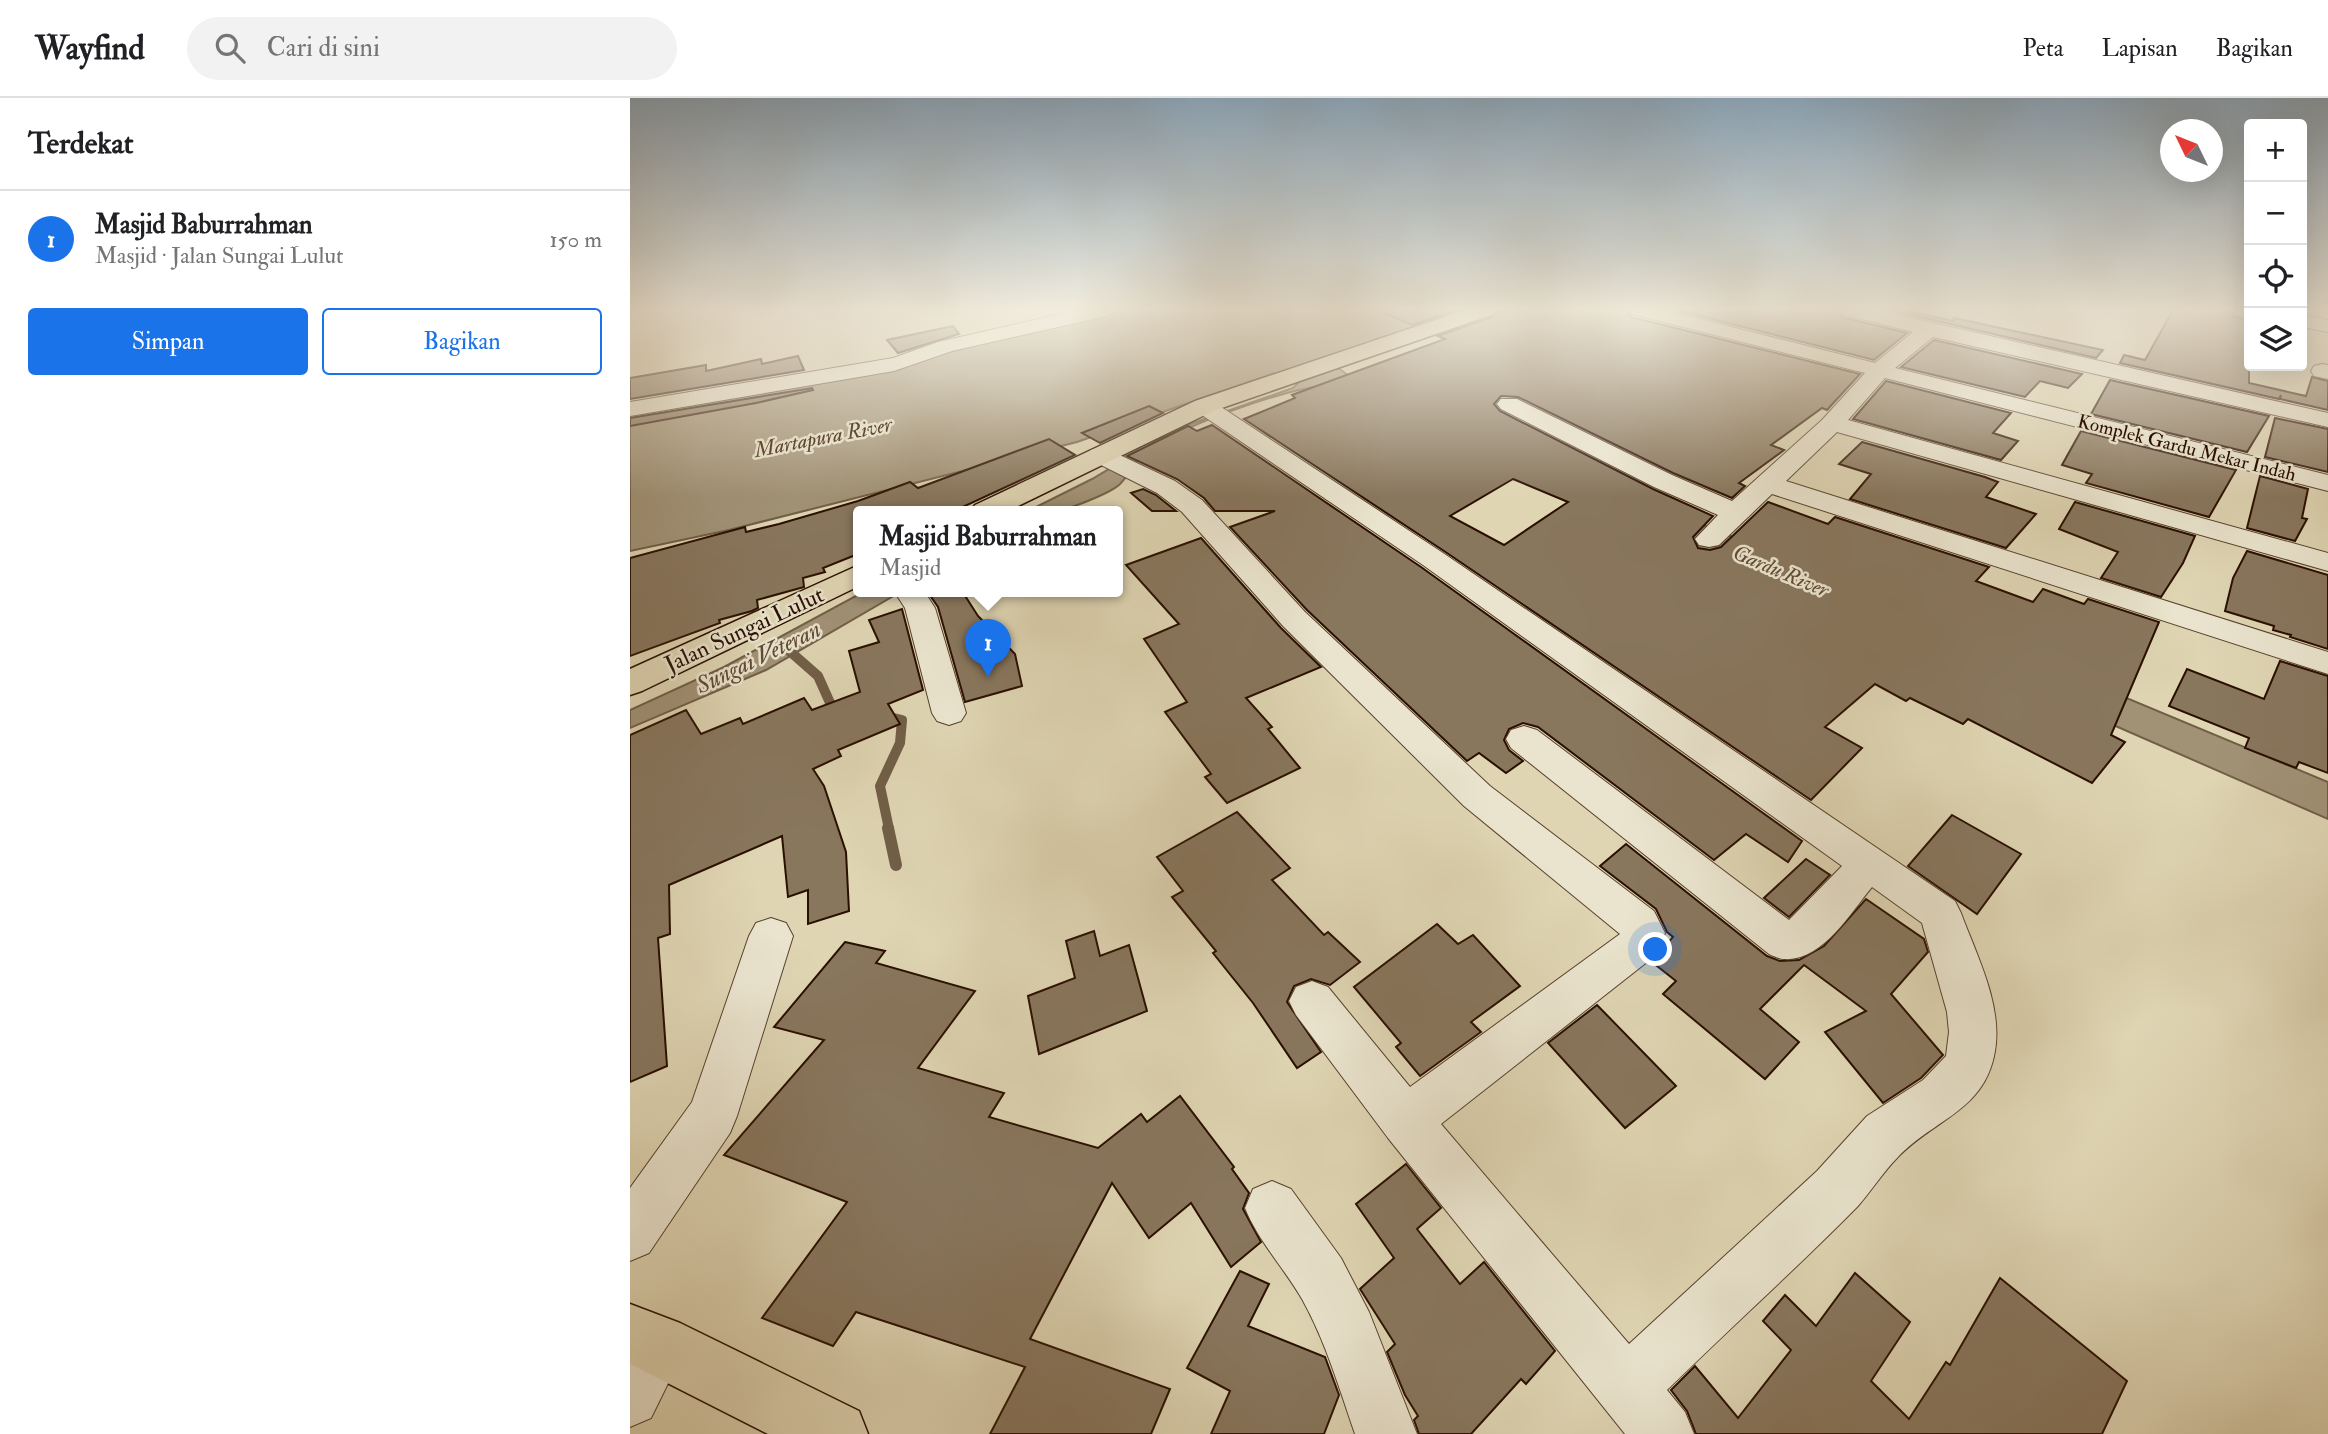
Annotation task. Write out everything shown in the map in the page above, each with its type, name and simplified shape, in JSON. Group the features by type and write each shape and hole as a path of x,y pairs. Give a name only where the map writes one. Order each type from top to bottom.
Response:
{"main road":[{"path":"999,506 1118,463 1260,387 1306,372"},
{"name":"Jalan Sungai Lulut","path":"630,683 853,578"},
{"path":"644,1339 836,1434"}],"street":[{"path":"630,409 844,372"},
{"path":"1709,539 1832,423 1880,372"},
{"name":"Komplek Gardu Mekar Indah","path":"1891,372 2328,483"},
{"path":"2117,372 2328,420"},
{"path":"1509,404 1663,481 1736,513"},
{"path":"1213,411 1433,559 1940,913 1968,1000 1974,1037 1966,1067 1942,1097 1885,1135 1839,1188 1750,1267 1627,1387"},
{"path":"1832,423 2328,562"},
{"path":"1118,463 1166,487 1192,506 1228,543 1239,560 1294,620 1477,796 1639,924 1643,933 1640,942 1628,953 1406,1121"},
{"path":"1769,484 2328,663"},
{"path":"913,597 942,682 949,713"},
{"path":"1524,739 1762,926 1784,940 1796,939 1808,931 1868,864"},
{"path":"630,1234 712,1116 771,936"},
{"path":"1312,1002 1406,1121 1627,1387 1662,1434"},
{"path":"1272,1208 1321,1278 1349,1332 1386,1434"},
{"path":"630,1397 644,1339"}],"water":[{"path":"1344,372 1703,525 1925,614 2328,782 2328,819 2095,717 2061,709 1326,385 1236,409 1168,438 1141,456 1120,484 1089,500 1074,506 1038,506 1092,479 1168,434 1293,388 1298,383 1274,373 1077,442 729,530 630,551 630,408 827,373"},
{"name":"Sungai Veteran","path":"854,597 892,597 766,670 630,728 630,710 724,667"}],"building":[{"path":"663,372 790,372 630,399 630,378"},
{"path":"1354,372 1860,374 1827,410 1822,408 1771,445 1784,450 1739,483 1745,486 1732,498 1673,473 1518,397 1501,396 1494,404 1500,411 1653,489 1713,516 1693,537 1698,548 1710,550 1721,547 1768,502 1828,524 1835,517 1989,567 1976,581 2033,602 2043,589 2084,604 2088,599 2159,622 2111,735 2125,742 2092,783 1968,719 1963,724 1910,698 1906,701 1875,684 1825,727 1862,748 1811,800 1244,419 1295,398 1292,395","holes":["1513,479 1568,502 1504,545 1450,516"]},
{"path":"1923,372 2082,374 2068,388 2040,381 2025,397"},
{"path":"2161,372 2249,372 2249,383 2306,396 2312,377 2328,381 2328,410 2280,399 2281,395 2279,399"},
{"path":"2110,380 2269,416 2247,452 2091,414"},
{"path":"1886,381 2011,413 1993,433 2018,441 2001,460 1853,419"},
{"path":"812,388 813,390 756,403 630,426 630,418"},
{"path":"1149,406 1163,413 1100,443 1082,433"},
{"path":"2275,418 2328,429 2328,472 2265,457"},
{"path":"1212,425 1421,567 1802,841 1788,862 1746,834 1714,860 1538,727 1523,723 1509,729 1504,740 1509,750 1523,761 1506,773 1479,753 1467,761 1307,610 1230,527 1275,511 1215,511 1204,498 1177,479 1127,456 1188,426 1197,431"},
{"path":"2081,431 2236,470 2209,517 2086,483 2092,474 2062,465"},
{"path":"1049,439 1075,455 965,506 853,506 853,556 823,568 825,572 803,578 804,587 757,600 758,608 752,611 719,620 720,623 630,656 630,558 745,527 746,532 779,524 858,501 910,482 918,488"},
{"path":"1862,442 1998,482 1986,497 2036,514 2006,548 1850,499 1871,474 1839,464"},
{"path":"2260,476 2308,489 2302,518 2307,519 2295,541 2247,528"},
{"path":"1143,489 1156,495 1176,511 1152,511 1131,493"},
{"path":"2075,502 2195,536 2183,563 2161,597 2101,578 2118,552 2059,529"},
{"path":"1201,538 1281,628 1321,667 1246,698 1272,727 1268,729 1300,768 1227,803 1205,777 1211,774 1165,712 1187,702 1144,639 1179,624 1126,565"},
{"path":"2247,551 2328,575 2328,649 2273,630 2274,626 2225,611 2233,578"},
{"path":"931,597 966,597 978,616 1015,654 1022,686 965,702 938,607"},
{"path":"902,609 923,690 888,704 900,724 838,750 841,756 813,769 824,786 846,852 849,911 808,924 808,890 788,897 782,836 669,885 670,934 658,938 667,1066 630,1082 630,735 686,710 701,734 740,718 743,724 804,698 812,710 860,692 849,651 879,642 869,620"},
{"path":"2280,661 2328,676 2328,773 2299,762 2296,768 2245,748 2249,738 2169,706 2187,669 2264,699"},
{"path":"1237,812 1290,868 1272,880 1324,935 1328,932 1360,962 1330,985 1311,979 1294,986 1287,1002 1321,1052 1297,1068 1253,1003 1213,953 1216,951 1172,897 1183,891 1157,857"},
{"path":"1952,815 2021,854 1977,914 1908,866"},
{"path":"1626,844 1767,956 1780,961 1799,960 1824,946 1866,899 1924,939 1928,952 1891,994 1943,1055 1921,1078 1883,1103 1825,1032 1866,1011 1804,965 1760,1009 1799,1042 1765,1079 1663,994 1676,981 1652,962 1673,937 1667,932 1656,909 1600,866"},
{"path":"1806,859 1830,875 1789,917 1764,898"},
{"path":"1437,924 1458,944 1473,935 1520,986 1471,1022 1481,1032 1420,1076 1396,1047 1401,1043 1354,987"},
{"path":"1094,931 1100,956 1129,945 1147,1011 1039,1054 1028,996 1075,978 1066,941"},
{"path":"845,942 885,951 876,963 975,991 918,1068 1004,1093 989,1117 1098,1148 1141,1114 1147,1122 1180,1096 1234,1167 1232,1169 1249,1193 1243,1209 1261,1242 1231,1267 1191,1203 1149,1238 1112,1183 1030,1339 1170,1389 1151,1434 990,1434 1025,1367 856,1312 833,1346 762,1318 847,1202 724,1155 824,1040 774,1027"},
{"path":"1597,1005 1676,1086 1625,1128 1548,1043"},
{"path":"1406,1164 1441,1208 1417,1229 1460,1284 1484,1262 1555,1351 1526,1384 1521,1379 1471,1434 1419,1434 1414,1420 1418,1416 1405,1395 1387,1352 1395,1344 1360,1289 1394,1258 1356,1204"},
{"path":"1240,1271 1269,1284 1248,1326 1325,1357 1339,1395 1324,1434 1211,1434 1230,1391 1187,1368"},
{"path":"1855,1273 1910,1322 1871,1381 1909,1419 1946,1362 1950,1365 2000,1278 2127,1381 2102,1434 1696,1434 1687,1411 1671,1390 1695,1366 1738,1418 1791,1350 1763,1321 1785,1295 1816,1326"}],"waterway":[{"name":"Sungai Veteran","path":"785,647 818,676 831,705 842,707"},
{"path":"885,716 902,720 900,743 880,786 889,829"},
{"path":"888,828 896,865"}],"place":[{"name":"Masjid Baburrahman","path":"988,677"}],"water label":[{"name":"Martapura River","path":"823,437"},
{"name":"Gardu River","path":"1781,571"}]}
